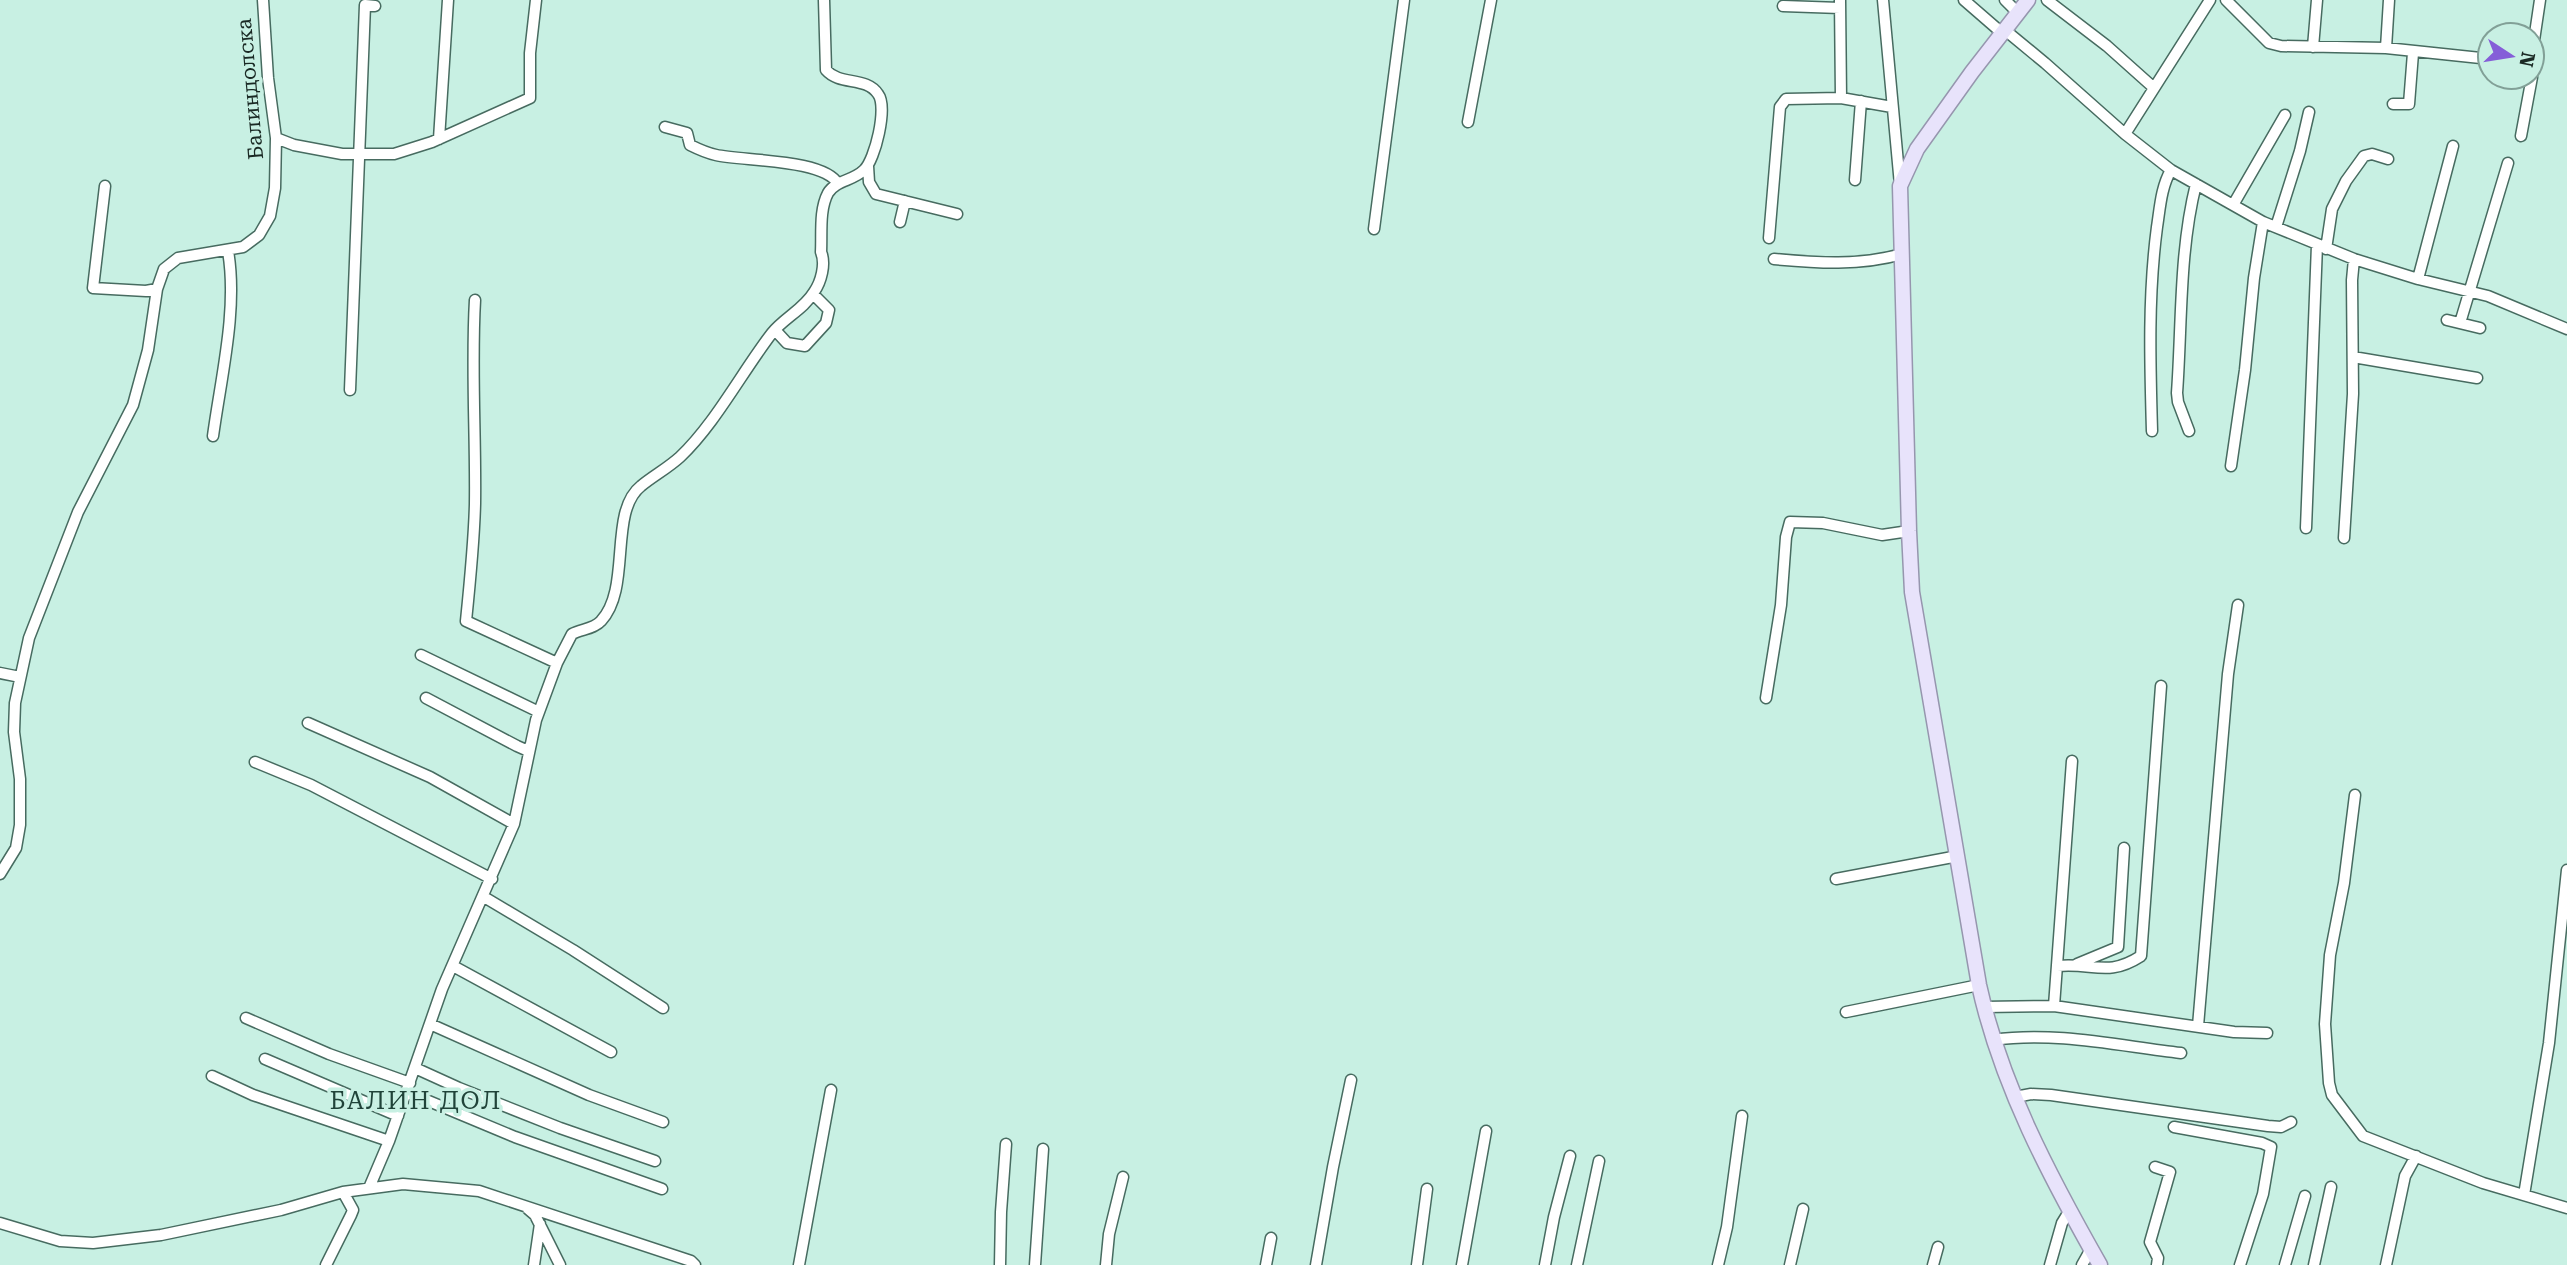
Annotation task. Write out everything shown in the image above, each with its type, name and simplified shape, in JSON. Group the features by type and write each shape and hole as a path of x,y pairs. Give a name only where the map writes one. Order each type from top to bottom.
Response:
{"main road":[{"path":"2028,0 1916,149 1900,186 1912,592 1979,985 1993,1040 2015,1097 2100,1265"}],"street":[{"name":"Балиндолска","path":"0,874 16,848 20,825 20,779 14,732 15,704 29,638 78,512 133,405 148,350 157,289 164,269 173,260 228,251 251,242 265,228 270,216 275,188 276,138 268,78 263,0"},
{"path":"439,139 448,0"},
{"path":"276,138 294,145 342,154 394,154 439,139 530,98 530,53 536,0"},
{"path":"824,0 826,70 841,79 864,83 878,93 881,99 880,128 868,166 869,182 876,194 957,214"},
{"path":"1374,229 1404,0"},
{"path":"1468,122 1491,0"},
{"path":"1883,0 1900,186"},
{"path":"1964,0 2045,62 2125,134 2171,170 2263,222 2354,260 2488,296 2567,329"},
{"path":"2005,0 2018,13"},
{"path":"2047,0 2107,46 2154,88"},
{"path":"2125,134 2210,0"},
{"path":"2226,0 2269,43 2289,47 2386,48 2476,58"},
{"path":"2313,47 2316,0"},
{"path":"2386,48 2389,0"},
{"path":"2538,21 2540,0"},
{"path":"1783,6 1840,4 1841,98"},
{"path":"350,390 365,5 375,6"},
{"path":"2393,104 2409,104 2413,53"},
{"path":"2521,135 2529,91"},
{"path":"1769,238 1780,107 1786,99 1841,98 1892,107"},
{"path":"1855,180 1861,101"},
{"path":"2276,228 2309,112"},
{"path":"2233,205 2285,115"},
{"path":"665,127 687,133 690,145 716,155 782,162 832,175 838,184"},
{"path":"2418,279 2453,146"},
{"path":"2306,528 2321,247 2332,209 2346,181 2364,156 2372,154 2388,159"},
{"path":"2460,323 2508,163"},
{"path":"369,1188 389,1141 429,1024 514,824 524,788 528,748 557,663 572,634 601,622 610,607 621,556 623,520 629,499 690,447 775,330 813,294 824,258 821,252 825,201 829,192 838,184 858,175 868,166"},
{"path":"2152,431 2149,331 2152,270 2161,198 2171,170"},
{"path":"2189,431 2177,393 2185,257 2196,184"},
{"path":"105,186 93,288 146,291 157,289"},
{"path":"900,222 905,201"},
{"path":"2231,466 2263,222"},
{"path":"213,436 229,317 232,274 228,251"},
{"path":"1774,259 1821,263 1870,261 1902,254"},
{"path":"2344,538 2350,468 2354,260"},
{"path":"775,330 786,343 805,346 826,323 829,310 813,294"},
{"path":"475,300 472,383 475,503 466,621 557,663"},
{"path":"2447,320 2480,328"},
{"path":"2353,357 2477,378"},
{"path":"1766,698 1781,605 1786,537 1790,522 1823,523 1882,535 1909,531"},
{"path":"2198,1026 2228,674 2238,606"},
{"path":"421,655 539,712"},
{"path":"0,673 20,677"},
{"path":"2076,964 2106,970 2126,966 2141,956 2161,686"},
{"path":"426,698 517,746 526,750 528,748"},
{"path":"308,723 430,777 514,824"},
{"path":"2054,1006 2072,761"},
{"path":"255,762 311,785 492,878"},
{"path":"2355,795 2344,883 2330,955 2325,1024 2332,1095 2363,1136 2483,1183 2567,1208"},
{"path":"2057,966 2076,964 2118,947 2124,848"},
{"path":"1836,879 1958,856"},
{"path":"2524,1195 2549,1043 2567,870"},
{"path":"484,897 663,1008"},
{"path":"453,966 611,1052"},
{"path":"1846,1012 1979,985"},
{"path":"1984,1007 2054,1006 2267,1033"},
{"path":"246,1018 408,1087 515,1137 662,1189"},
{"path":"429,1024 589,1094 663,1122"},
{"path":"1993,1040 2046,1037 2181,1053"},
{"path":"265,1059 398,1116"},
{"path":"415,1068 560,1128 655,1161"},
{"path":"212,1076 253,1095 389,1141"},
{"path":"1316,1265 1351,1080"},
{"path":"799,1265 831,1090"},
{"path":"2015,1097 2031,1094 2051,1095 2268,1126 2281,1127 2291,1122"},
{"path":"1718,1265 1727,1227 1742,1116"},
{"path":"2174,1127 2262,1143 2271,1147 2263,1194 2240,1265"},
{"path":"1462,1265 1486,1131"},
{"path":"1000,1265 1006,1144"},
{"path":"1035,1265 1043,1149"},
{"path":"1545,1265 1570,1156"},
{"path":"2386,1265 2405,1176 2416,1156"},
{"path":"1577,1265 1599,1161"},
{"path":"2155,1167 2170,1172 2150,1242 2158,1258 2157,1265"},
{"path":"1106,1265 1109,1234 1123,1177"},
{"path":"0,1223 60,1241 93,1243 161,1236 281,1210 343,1192 403,1184 479,1191 691,1261 695,1265"},
{"path":"2314,1265 2331,1187"},
{"path":"1417,1265 1427,1189"},
{"path":"326,1265 353,1210 343,1192"},
{"path":"2285,1265 2305,1195"},
{"path":"523,1205 536,1215 560,1265"},
{"path":"1790,1265 1802,1209"},
{"path":"2050,1265 2062,1223 2070,1210"},
{"path":"534,1265 540,1224"},
{"path":"1266,1265 1271,1238"},
{"path":"1933,1265 1938,1247"},
{"path":"2081,1265 2091,1250"}],"district":[{"name":"БАЛИН ДОЛ","path":"416,1101"}]}
